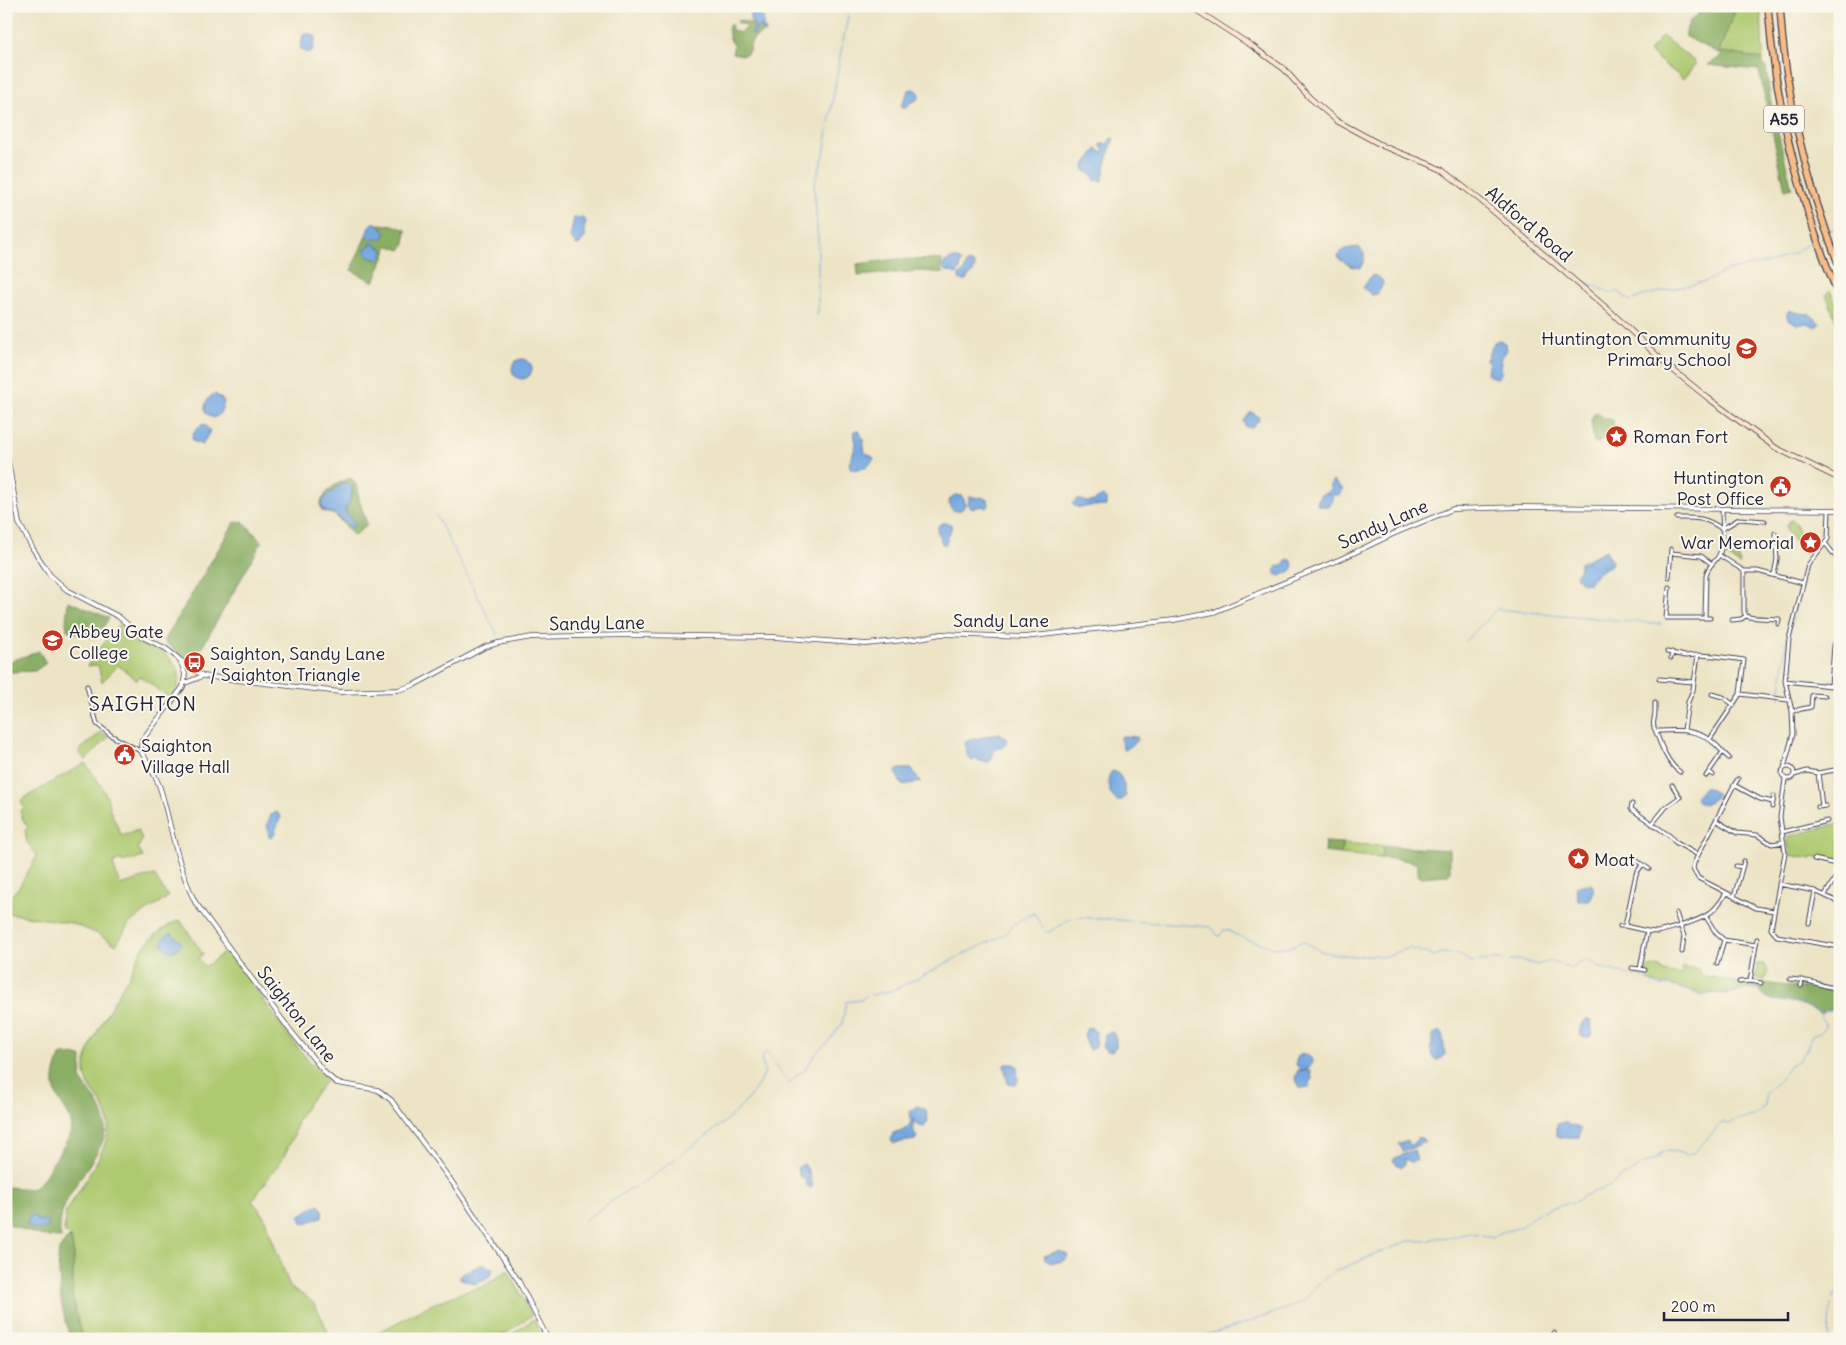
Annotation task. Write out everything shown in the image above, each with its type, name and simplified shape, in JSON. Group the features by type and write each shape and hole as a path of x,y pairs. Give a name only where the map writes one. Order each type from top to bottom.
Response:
{"highway":[{"name":"A55","path":"1768,6 1779,98 1791,155 1816,241 1840,300"},
{"name":"A55","path":"1780,6 1790,94 1799,137 1824,225 1840,268"}],"main road":[{"name":"Aldford Road","path":"1190,6 1252,46 1284,70 1327,115 1336,121 1385,147 1442,170 1595,298 1668,366 1708,398 1776,448 1840,479"}],"street":[{"path":"6,449 19,523 50,575 67,590 119,617 142,636 165,648 203,676"},
{"name":"Sandy Lane","path":"203,676 340,692 398,690 414,685 486,647 532,637 629,635 774,636 866,644 915,639 941,634 1025,637 1174,620 1214,612 1454,509 1521,507 1840,510"},
{"path":"1705,618 1706,576 1707,570 1719,555 1721,548 1722,509"},
{"path":"1787,779 1782,774 1786,768 1786,760 1793,734 1792,711 1785,681 1789,639 1808,566 1828,539 1829,510"},
{"path":"1677,518 1702,518 1709,520 1722,529"},
{"path":"1722,529 1739,519 1765,521"},
{"path":"1774,575 1777,559 1775,533"},
{"path":"1825,543 1840,562"},
{"path":"1669,577 1671,551 1700,556 1712,564"},
{"path":"1719,555 1744,571 1757,571 1803,583"},
{"path":"1744,571 1744,612 1746,616"},
{"path":"1669,587 1666,620 1710,618"},
{"path":"1732,620 1741,619 1746,616 1749,618 1780,617 1778,624"},
{"path":"1830,686 1834,646 1840,629"},
{"path":"1834,646 1840,646"},
{"path":"1670,658 1669,652 1685,656 1715,656 1744,660"},
{"path":"1710,739 1740,694 1745,655"},
{"path":"1684,730 1698,656"},
{"path":"142,752 142,740 177,697 185,684 185,674 178,658"},
{"path":"185,684 203,676"},
{"path":"1659,679 1693,682"},
{"path":"1785,681 1836,686"},
{"path":"87,686 97,724 112,736 142,752"},
{"path":"1740,694 1790,700"},
{"path":"1792,711 1811,707 1812,695 1824,696"},
{"path":"1714,696 1734,705"},
{"path":"1655,703 1656,712 1652,725 1674,768 1680,772"},
{"path":"1656,732 1684,730 1697,732 1710,739 1729,758"},
{"path":"1839,760 1840,730"},
{"name":"Saighton Lane","path":"142,752 161,790 176,853 186,884 195,902 290,1030 326,1074 337,1083 378,1090 391,1100 452,1182 505,1259 525,1292 548,1339"},
{"path":"1706,776 1722,753"},
{"path":"1786,768 1793,769 1795,774"},
{"path":"1840,769 1818,773 1807,771 1795,774 1787,779 1780,817 1785,853 1771,929 1777,936 1840,947"},
{"path":"1709,772 1714,775"},
{"path":"1818,773 1822,806"},
{"path":"1738,779 1698,855 1693,869 1695,875 1734,897 1756,908 1774,911"},
{"path":"1652,824 1666,807 1681,798 1672,784"},
{"path":"1734,786 1760,799 1772,802"},
{"path":"1772,807 1774,796"},
{"path":"1630,814 1632,804"},
{"path":"1631,809 1670,836 1675,842 1698,855"},
{"path":"1717,821 1737,833 1757,835 1772,844 1784,842"},
{"path":"1782,832 1827,821"},
{"path":"1634,859 1650,870"},
{"path":"1814,860 1840,864"},
{"path":"1734,897 1744,861"},
{"path":"1626,926 1636,874 1642,865"},
{"path":"1736,866 1742,867"},
{"path":"1825,894 1840,870"},
{"path":"1779,884 1825,894 1840,903"},
{"path":"1809,923 1815,891"},
{"path":"1620,926 1658,932 1680,926 1706,917 1717,908 1726,892"},
{"path":"1676,913 1683,932 1682,952"},
{"path":"1706,917 1716,933 1724,940 1756,945"},
{"path":"1640,969 1647,931"},
{"path":"1750,981 1757,954 1757,939"},
{"path":"1714,958 1717,962 1724,940"},
{"path":"1632,968 1645,970"},
{"path":"1790,979 1802,980 1831,988 1836,988 1840,985"},
{"path":"1801,986 1802,980"},
{"path":"1739,982 1761,983"},
{"path":"1554,1334 1554,1339"}],"green space":[{"path":"1697,6 1737,6 1718,53 1686,37 1686,30 1689,24 1698,15"},
{"path":"1737,6 1761,6 1763,59 1722,52 1718,53"},
{"path":"738,20 753,24 755,28 751,33 756,31 758,26 761,25 763,32 752,40 748,53 743,55 732,53 734,45 730,39 728,27 731,24 732,30 740,33 746,27 738,23"},
{"path":"1662,36 1696,63 1683,79 1649,52"},
{"path":"1722,52 1763,59 1772,109 1792,188 1785,190 1759,70 1707,65 1719,58"},
{"path":"377,224 393,225 406,230 405,244 401,250 387,246 374,282 351,270 366,236 368,237 384,230","holes":["375,245 383,249 382,256 375,260 367,256 365,252"]},
{"path":"898,259 942,260 941,270 944,273 920,271 858,276 857,264"},
{"path":"1830,290 1840,313 1840,331 1826,294"},
{"path":"1598,412 1603,418 1613,420 1613,432 1611,435 1603,436 1600,442 1596,443 1594,442 1591,421 1594,414"},
{"path":"351,478 358,488 359,500 367,524 354,536 335,515 322,511 320,504 329,490","holes":["345,483 353,491 345,508 355,524 327,512 324,499 341,484"]},
{"path":"1791,520 1796,523 1800,537 1796,540 1793,540 1786,526"},
{"path":"243,521 262,542 192,665 164,641 234,523"},
{"path":"1725,543 1737,552 1740,565 1723,554"},
{"path":"68,601 109,618 102,629 100,628 95,633 96,636 94,638 67,630"},
{"path":"123,625 137,640 157,649 175,665 179,678 172,700 140,676 137,680 118,665 102,682 98,665 87,666 117,626"},
{"path":"39,651 46,663 35,671 11,672 6,663"},
{"path":"101,732 109,737 86,760 78,752"},
{"path":"85,763 103,789 109,808 122,836 138,830 142,840 138,848 143,857 130,861 130,859 122,863 121,859 113,864 120,885 154,875 168,897 129,924 116,945 98,934 71,923 6,913 6,901 19,887 37,856 27,842 25,830 28,827 20,811 24,809 21,800"},
{"path":"1840,823 1840,862 1813,856 1812,859 1790,855 1787,837"},
{"path":"1325,842 1342,843 1341,854 1324,852"},
{"path":"1342,843 1383,846 1383,853 1377,858 1341,854"},
{"path":"1383,846 1450,850 1450,872 1447,875 1420,877 1418,876 1418,865 1413,862 1380,858 1383,853"},
{"path":"180,920 203,954 198,958 205,967 227,950 299,1050 327,1080 309,1102 297,1121 294,1135 283,1158 252,1201 263,1214 290,1287 307,1297 315,1306 330,1339 82,1339 72,1295 74,1255 71,1238 64,1231 66,1212 102,1151 108,1132 107,1114 90,1087 85,1073 89,1050 143,947 166,927","holes":["175,936 182,943 176,950 168,951 162,945"]},
{"path":"1757,964 1763,964 1768,970 1765,980 1755,979"},
{"path":"1652,966 1660,968 1663,972 1682,975 1683,967 1699,969 1700,974 1706,976 1761,987 1760,990 1747,989 1727,994 1712,993 1704,995 1669,985 1660,986 1650,981 1646,972 1648,967 1651,968"},
{"path":"1763,983 1803,988 1816,986 1829,990 1840,988 1840,1012 1828,1010 1821,1014 1795,1003 1770,999 1760,990"},
{"path":"66,1054 82,1057 81,1080 103,1114 105,1130 99,1149 65,1204 61,1215 61,1238 54,1238 26,1231 6,1223 6,1187 31,1189 41,1182 70,1136 71,1122 54,1086 60,1056"},
{"path":"71,1238 74,1255 72,1295 82,1339 70,1339 61,1301 59,1250 67,1239"},
{"path":"508,1270 532,1315 507,1333 492,1339 366,1339 428,1306 466,1291 483,1287"},
{"path":"534,1319 543,1339 505,1339"}],"water":[{"path":"754,12 764,18 765,33 761,26 757,28 754,35 751,33 755,28 750,20 750,14"},
{"path":"303,35 316,37 310,54 300,49"},
{"path":"913,89 919,92 919,97 904,109 901,105 909,90"},
{"path":"1111,138 1114,139 1102,181 1094,180 1094,176 1085,171 1084,166 1097,149 1103,153 1104,150 1101,144 1108,144"},
{"path":"582,217 586,221 584,230 586,236 579,245 576,245 570,237 574,218"},
{"path":"375,222 386,233 382,239 373,239 366,236 369,226"},
{"path":"372,243 383,249 384,252 379,260 367,256 365,249"},
{"path":"1359,247 1364,253 1364,261 1360,268 1351,266 1339,259 1338,255 1344,249"},
{"path":"951,259 961,261 957,274 944,270 945,262"},
{"path":"969,262 975,265 973,273 967,277 967,280 959,279 959,275 964,272 966,264"},
{"path":"1374,275 1382,280 1383,284 1377,294 1372,295 1363,288 1371,276"},
{"path":"1789,310 1810,314 1819,322 1819,325 1816,327 1807,323 1798,325 1787,318"},
{"path":"1500,340 1506,344 1507,350 1500,360 1502,369 1500,375 1495,378 1488,375 1489,362 1486,360 1494,342"},
{"path":"522,359 529,362 532,369 529,376 522,379 515,376 512,369 515,362"},
{"path":"215,394 224,401 219,414 213,418 206,413 205,405 208,399"},
{"path":"1251,412 1258,416 1259,420 1251,428 1246,427 1243,421"},
{"path":"204,424 210,431 202,445 193,441 192,437 197,429"},
{"path":"859,430 865,453 874,458 865,468 851,469 849,464 856,445 854,431"},
{"path":"1333,481 1343,489 1339,495 1332,495 1333,500 1330,506 1319,506 1317,504 1320,497 1322,494 1329,493 1330,485"},
{"path":"345,483 353,488 349,503 345,509 355,524 352,528 334,514 324,511 321,506 326,496"},
{"path":"954,495 960,495 965,500 963,509 954,511 949,506 949,500"},
{"path":"970,496 988,500 989,505 987,508 981,506 972,509 968,504"},
{"path":"1103,496 1106,499 1106,506 1079,507 1072,504 1076,500 1091,502"},
{"path":"943,523 952,525 946,544 942,544 937,530 939,525"},
{"path":"1606,550 1612,561 1611,565 1597,573 1589,584 1581,582 1576,576 1580,563"},
{"path":"1289,559 1292,561 1293,568 1291,571 1280,576 1275,574 1277,566 1282,565"},
{"path":"1000,733 1006,738 1007,742 1003,747 994,750 992,759 987,763 975,759 972,761 968,757 964,744 966,741"},
{"path":"1123,736 1137,737 1138,739 1125,750 1120,738"},
{"path":"912,769 920,782 902,785 896,771"},
{"path":"1112,771 1119,774 1124,784 1126,796 1121,801 1117,801 1111,795 1108,787"},
{"path":"1704,787 1711,789 1717,794 1710,802 1704,805 1698,802 1696,797"},
{"path":"277,812 281,817 272,838 269,837 267,824 271,815"},
{"path":"1591,884 1593,886 1593,894 1589,901 1578,901 1576,886"},
{"path":"172,933 182,943 172,952 162,945 164,937"},
{"path":"1586,1019 1591,1021 1592,1030 1591,1036 1585,1038 1581,1036 1581,1032"},
{"path":"1091,1027 1096,1032 1095,1048 1089,1050 1084,1035 1087,1028"},
{"path":"1440,1031 1442,1033 1445,1054 1437,1060 1434,1058 1430,1048 1432,1035"},
{"path":"1111,1032 1115,1036 1116,1047 1112,1051 1108,1051 1102,1047 1105,1034"},
{"path":"1301,1054 1307,1054 1312,1059 1310,1068 1301,1070 1296,1065 1296,1059"},
{"path":"1004,1065 1017,1066 1018,1081 1016,1085 1008,1084"},
{"path":"1298,1070 1310,1071 1312,1079 1309,1087 1302,1088 1299,1086 1295,1078"},
{"path":"918,1106 926,1110 928,1120 924,1127 917,1125 913,1119 914,1133 917,1137 915,1140 894,1143 891,1141 893,1133 908,1128 911,1121 910,1111"},
{"path":"1565,1122 1570,1126 1581,1129 1579,1137 1557,1137 1557,1124"},
{"path":"1418,1138 1422,1138 1425,1142 1403,1152 1398,1144 1407,1140 1411,1146"},
{"path":"1414,1150 1417,1159 1413,1163 1405,1159 1405,1164 1401,1167 1393,1161 1395,1158"},
{"path":"804,1164 813,1186 811,1188 807,1186 804,1178 800,1177 797,1168"},
{"path":"318,1204 323,1209 322,1217 303,1224 299,1216"},
{"path":"33,1215 37,1220 45,1221 49,1224 46,1229 36,1230 27,1225 29,1217"},
{"path":"1059,1251 1068,1256 1060,1262 1050,1262 1044,1256"},
{"path":"484,1264 493,1269 486,1279 475,1284 459,1278 462,1273"}],"waterway":[{"path":"815,315 818,314 818,240 814,185 824,155 850,6"},
{"path":"1829,231 1835,228"},
{"path":"1579,279 1608,292 1618,291 1630,301 1643,296 1707,281 1726,271 1775,261 1796,252 1815,239"},
{"path":"436,515 498,636"},
{"path":"1792,621 1801,584"},
{"path":"1465,641 1497,609 1661,624"},
{"path":"1780,698 1786,643 1791,625"},
{"path":"871,995 890,991 923,976 1004,935 1015,923 1034,913 1043,928"},
{"path":"1078,917 1211,927 1219,937 1224,930 1230,930 1230,932 1248,940 1272,948 1290,947 1303,941 1323,952 1353,956 1373,955 1383,957 1409,948 1434,956 1443,953 1458,954 1471,962 1504,960"},
{"path":"1045,931 1047,933 1072,918"},
{"path":"1510,960 1522,960 1537,965 1551,961 1571,969 1588,960 1598,967 1643,978 1660,986 1669,985 1704,995 1712,993 1727,994 1747,989 1760,990 1770,999 1799,1003 1821,1013"},
{"path":"681,1155 728,1119 749,1098 765,1072 761,1059 766,1051 789,1084 797,1075 804,1071 817,1052 842,1024 846,1002 861,1000 866,996"},
{"path":"1542,1211 1577,1201 1585,1195 1611,1186 1621,1177 1659,1157 1659,1154 1665,1151 1679,1152 1687,1155 1695,1152 1723,1121 1728,1124 1756,1114 1765,1105 1766,1092 1781,1079 1788,1067 1799,1060 1807,1049 1812,1036 1819,1033 1825,1027 1825,1022 1820,1018 1823,1012 1840,1012"},
{"path":"639,1185 676,1159"},
{"path":"583,1221 629,1189 635,1187"},
{"path":"1482,1235 1493,1238 1502,1232 1520,1227 1539,1212"},
{"path":"1192,1339 1288,1308 1304,1300 1316,1286 1333,1272 1408,1241 1428,1241 1469,1233 1479,1234"},
{"path":"1833,1299 1835,1294 1840,1291"},
{"path":"1828,1339 1831,1304"}],"place":[{"name":"Huntington Community Primary School","path":"1747,348"},
{"name":"Roman Fort","path":"1617,436"},
{"name":"Huntington Post Office","path":"1780,487"},
{"name":"War Memorial","path":"1810,542"},
{"name":"Abbey Gate College","path":"53,641"},
{"name":"Saighton, Sandy Lane / Saighton Triangle","path":"194,663"},
{"name":"Saighton Village Hall","path":"125,755"},
{"name":"Moat","path":"1578,859"}],"district":[{"name":"SAIGHTON","path":"143,703"}]}
